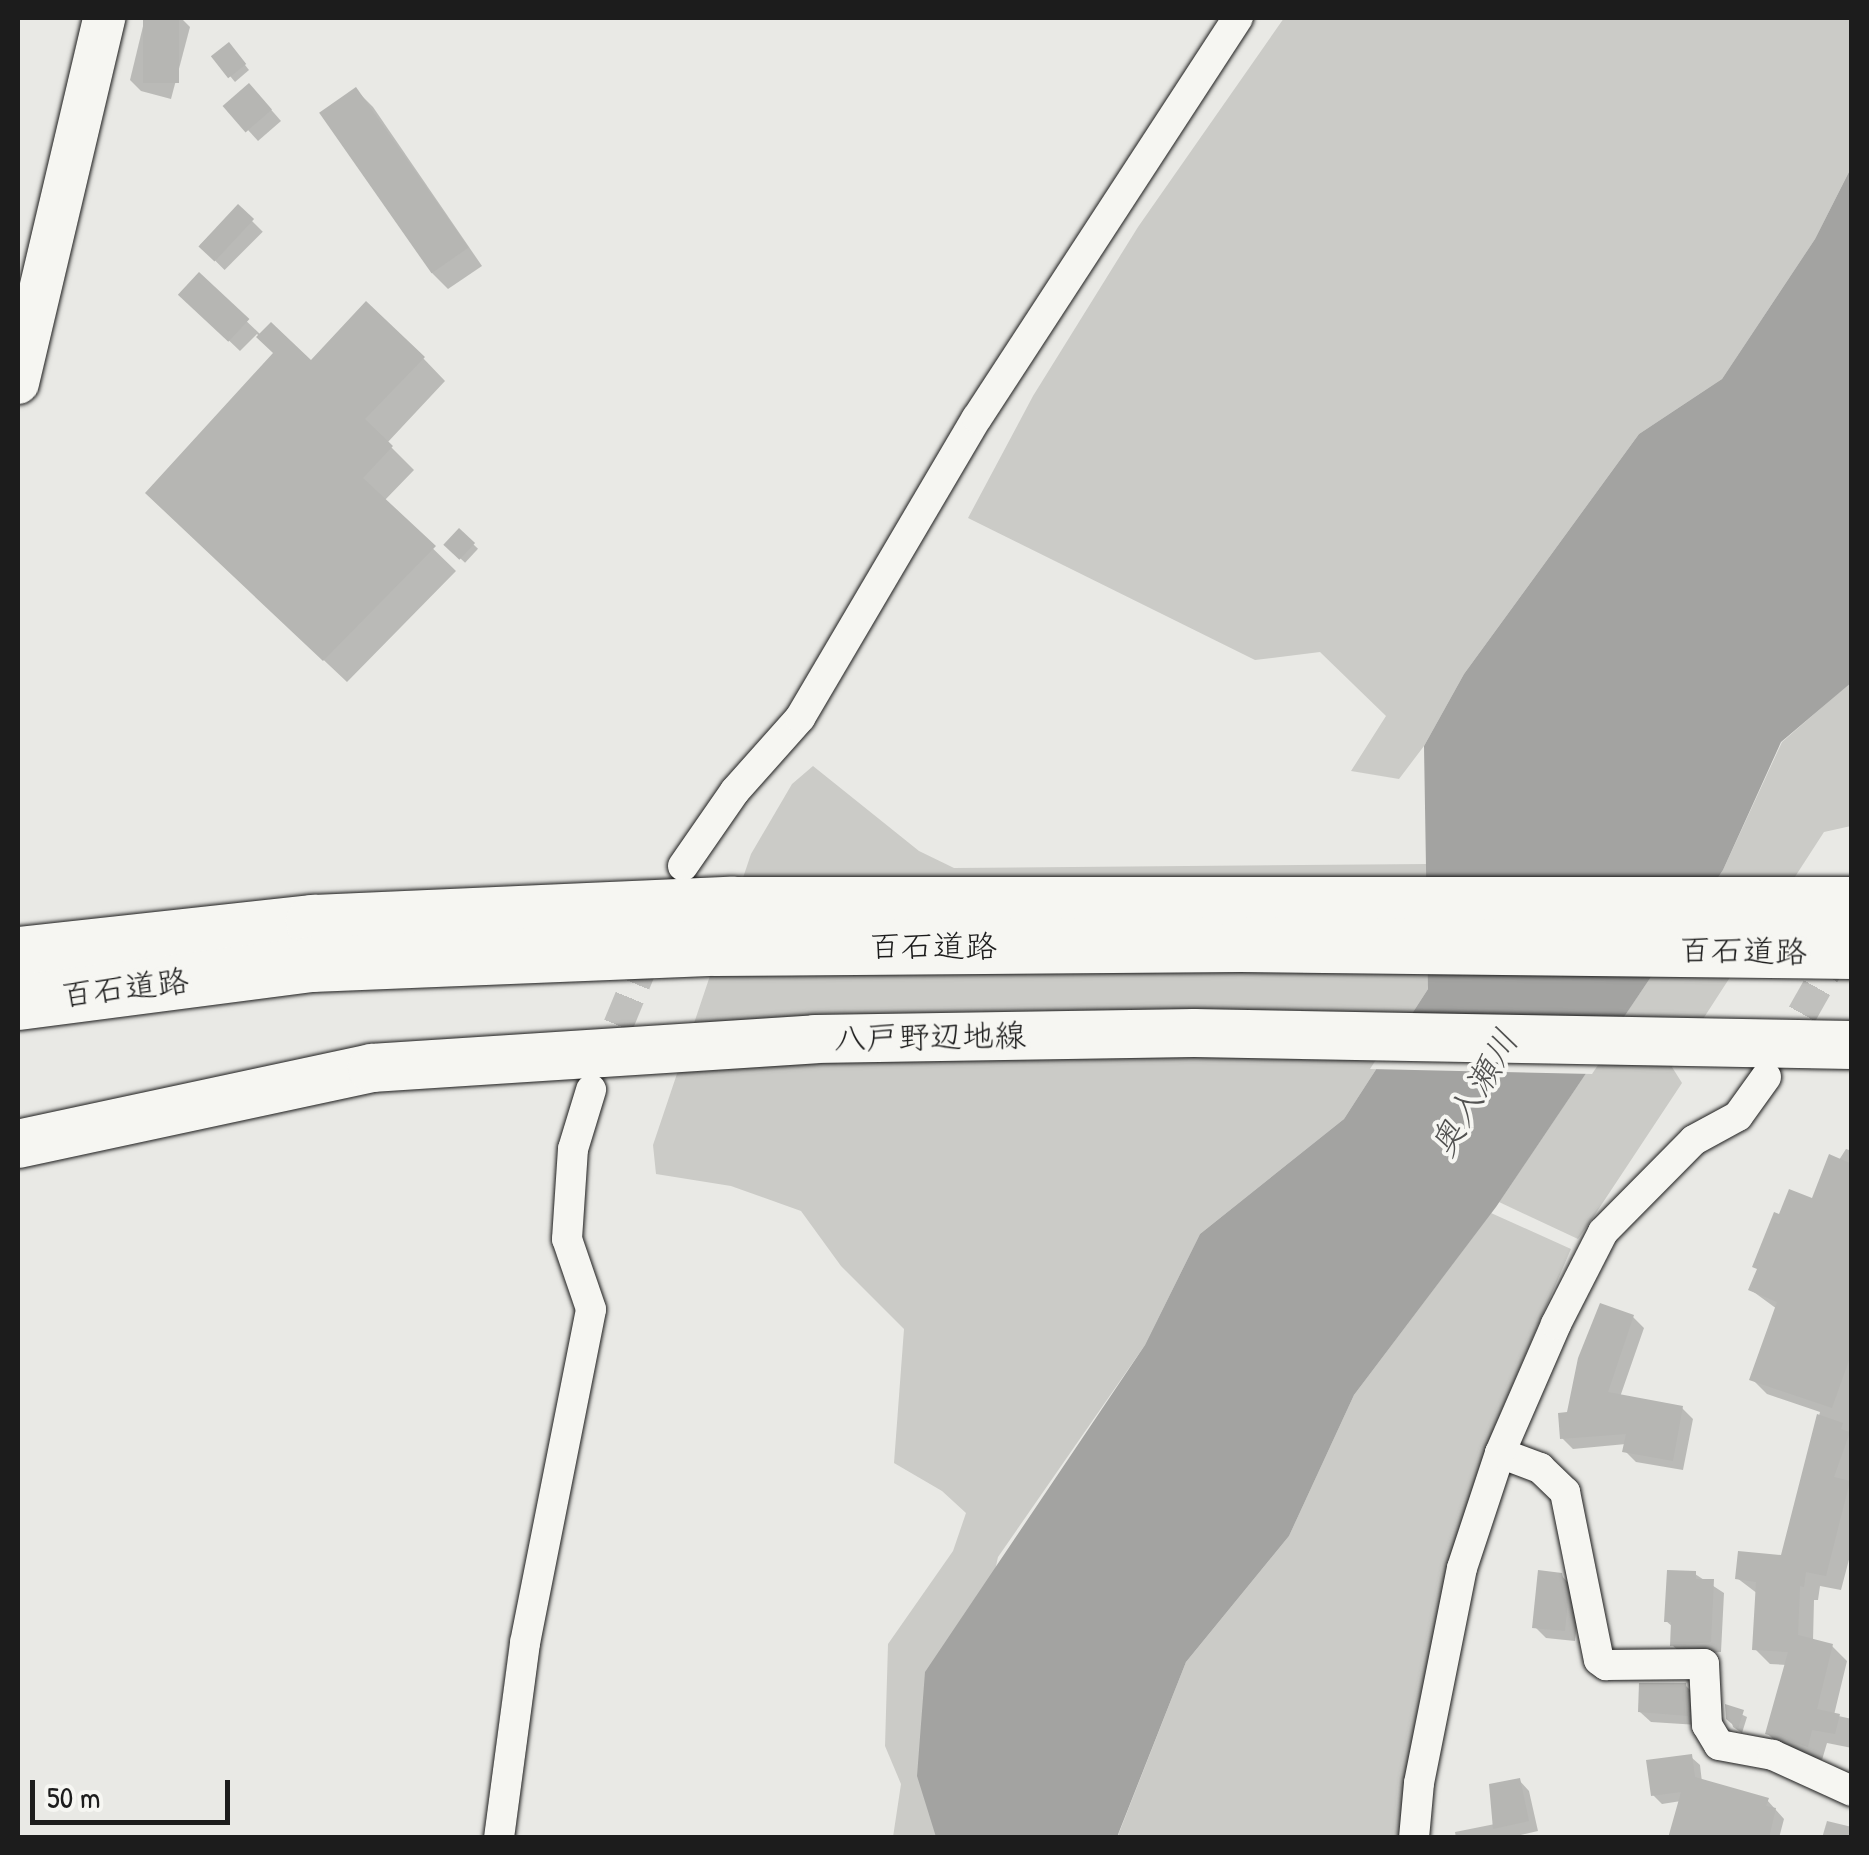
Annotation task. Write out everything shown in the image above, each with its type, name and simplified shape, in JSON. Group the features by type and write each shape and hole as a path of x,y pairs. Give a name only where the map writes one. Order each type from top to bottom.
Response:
{"highway":[{"name":"百石道路","path":"1777,928 1852,904"},
{"name":"百石道路","path":"18,954 313,922 1777,928 1852,952"},
{"name":"百石道路","path":"18,1002 311,964 723,926"}],"main road":[{"path":"18,382 104,18"},
{"name":"八戸野辺地線","path":"18,1144 372,1068 815,1039 1194,1033 1852,1045"}],"street":[{"path":"683,866 736,790 800,718 978,418 1238,18"},
{"path":"1414,1838 1419,1783 1462,1568 1500,1453 1556,1324 1603,1232 1694,1140 1738,1116 1766,1077"},
{"path":"499,1838 525,1643 591,1309 567,1238 574,1149 591,1090"},
{"path":"1500,1453 1540,1468 1565,1492 1599,1660 1606,1665 1704,1664 1710,1738 1720,1746 1773,1755 1852,1791"}],"shaded area":[{"path":"1284,18 1851,18 1851,168 1815,239 1722,379 1639,434 1464,674 1424,746 1399,779 1351,771 1386,716 1320,652 1255,660 968,518 1033,396 1138,227"},
{"path":"1851,682 1851,826 1824,832 1672,1067 1682,1083 1596,1213 1578,1239 1499,1202 1723,870 1782,742"},
{"path":"813,766 919,851 954,868 1428,864 1428,989 1344,1119 1200,1234 1145,1345 998,1557 936,1837 893,1837 901,1784 885,1746 888,1644 953,1551 966,1513 942,1491 894,1463 904,1329 841,1266 801,1211 731,1186 656,1174 653,1145 751,854 792,784"},
{"path":"1491,1213 1571,1249 1493,1430 1450,1561 1415,1725 1399,1837 1117,1838 1186,1662 1289,1536 1354,1395"}],"water":[{"name":"奥入瀬川","path":"1851,168 1852,682 1781,742 1723,870 1496,1207 1354,1395 1289,1536 1186,1662 1117,1837 936,1837 917,1776 925,1672 1145,1345 1200,1234 1344,1119 1428,989 1424,746 1464,674 1639,434 1722,379 1815,239"}],"pier":[{"path":"1403,1018 1627,1022 1592,1074 1370,1069"}],"building":[{"path":"143,18 179,18 179,83 143,83"},
{"path":"229,42 246,64 228,78 211,56"},
{"path":"249,83 272,109 246,132 223,106"},
{"path":"356,87 468,248 432,273 319,113"},
{"path":"238,204 254,219 215,261 198,246"},
{"path":"199,272 249,319 228,342 178,295"},
{"path":"366,301 425,357 365,419 393,446 363,478 436,546 323,661 145,493 273,353 256,337 271,322 311,360"},
{"path":"459,528 475,543 459,560 443,545"},
{"path":"1829,1154 1852,1164 1852,1352 1832,1408 1749,1380 1777,1302 1748,1290 1757,1269 1752,1267 1774,1212 1779,1214 1789,1189 1812,1198"},
{"path":"1600,1303 1634,1315 1608,1392 1683,1406 1673,1461 1622,1452 1626,1434 1560,1439 1558,1413 1567,1412 1578,1358"},
{"path":"1817,1414 1843,1423 1841,1429 1850,1432 1834,1477 1850,1481 1826,1576 1806,1572 1804,1587 1800,1586 1798,1635 1833,1644 1817,1709 1840,1714 1835,1734 1812,1730 1808,1747 1765,1734 1788,1652 1752,1650 1756,1582 1735,1579 1738,1551 1781,1555"},
{"path":"1538,1570 1562,1573 1568,1600 1565,1631 1532,1628"},
{"path":"1667,1570 1696,1571 1696,1579 1714,1579 1711,1642 1670,1646 1671,1622 1664,1622"},
{"path":"1639,1683 1686,1683 1688,1716 1638,1712"},
{"path":"1725,1704 1744,1710 1738,1729 1726,1719"},
{"path":"1692,1754 1695,1777 1769,1798 1766,1806 1776,1808 1769,1838 1668,1838 1681,1792 1651,1796 1646,1760"},
{"path":"1520,1778 1529,1821 1493,1829 1489,1784"}],"tunnel":[{"path":"601,1067 652,943"},
{"path":"1780,1053 1841,945"}]}
